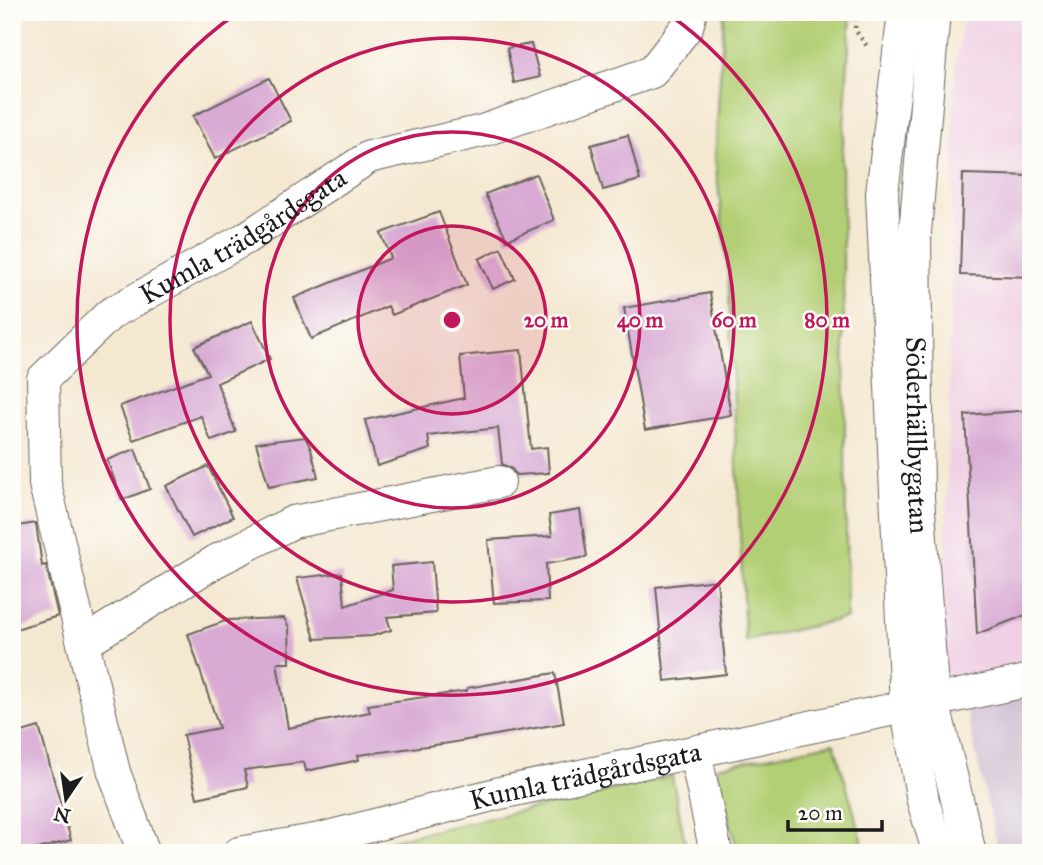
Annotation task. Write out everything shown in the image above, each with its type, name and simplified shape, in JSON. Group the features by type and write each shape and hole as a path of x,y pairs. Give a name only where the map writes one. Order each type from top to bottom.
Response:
{"street":[{"name":"Kumla trädgårdsgata","path":"144,853 114,772 44,484 43,379 110,314 246,238 369,157 482,131 652,72 687,27 691,12"},
{"name":"Söderhällbygatan","path":"904,12 882,193 919,703 923,801 939,853"},
{"name":"Söderhällbygatan","path":"934,12 915,232 919,703 970,853"},
{"path":"83,643 216,561 293,522 499,482"},
{"name":"Kumla trädgårdsgata","path":"239,853 320,839 500,793 1031,680"},
{"path":"695,752 716,853"}],"shaded area":[{"path":"965,12 1031,12 1031,693 943,715 955,68"},
{"path":"1031,681 1031,853 999,853 962,694"}],"green space":[{"path":"724,12 851,12 842,159 847,618 745,641 728,272 715,158"},
{"path":"834,743 866,853 738,853 716,767"},
{"path":"672,776 687,853 392,853 388,841"}],"building":[{"path":"531,44 540,77 514,83 507,48"},
{"path":"269,78 291,121 215,159 193,116"},
{"path":"628,135 640,180 603,190 591,145"},
{"path":"536,174 554,220 507,240 485,194"},
{"path":"963,174 1031,176 1031,277 960,275"},
{"path":"439,212 467,285 392,315 388,306 311,339 294,298 391,258 381,233"},
{"path":"501,248 515,279 493,289 479,259"},
{"path":"710,293 731,415 645,430 624,308"},
{"path":"252,321 270,359 217,383 236,432 211,441 201,416 133,440 120,406 208,374 194,347"},
{"path":"521,350 531,449 547,447 549,473 516,475 512,469 502,464 498,428 428,436 430,449 377,466 365,420 464,398 460,356"},
{"path":"1031,410 1031,613 977,634 965,415"},
{"path":"305,437 318,477 269,487 256,443"},
{"path":"135,449 150,489 122,500 107,460"},
{"path":"208,466 233,517 192,537 166,486"},
{"path":"580,510 587,557 546,564 548,601 494,603 488,540 552,536 549,515"},
{"path":"36,523 42,566 46,565 58,616 16,629 12,616 12,527"},
{"path":"432,562 436,613 387,617 391,630 372,636 315,639 297,578 342,573 345,606 393,590 391,566"},
{"path":"717,580 726,674 665,681 656,587"},
{"path":"284,618 289,627 290,663 277,663 288,728 370,712 368,705 467,691 467,688 555,673 564,723 450,743 358,755 359,760 306,771 304,762 244,770 248,787 197,798 183,735 219,728 188,634 228,620"},
{"path":"39,727 71,840 24,853 12,853 12,735"}]}
